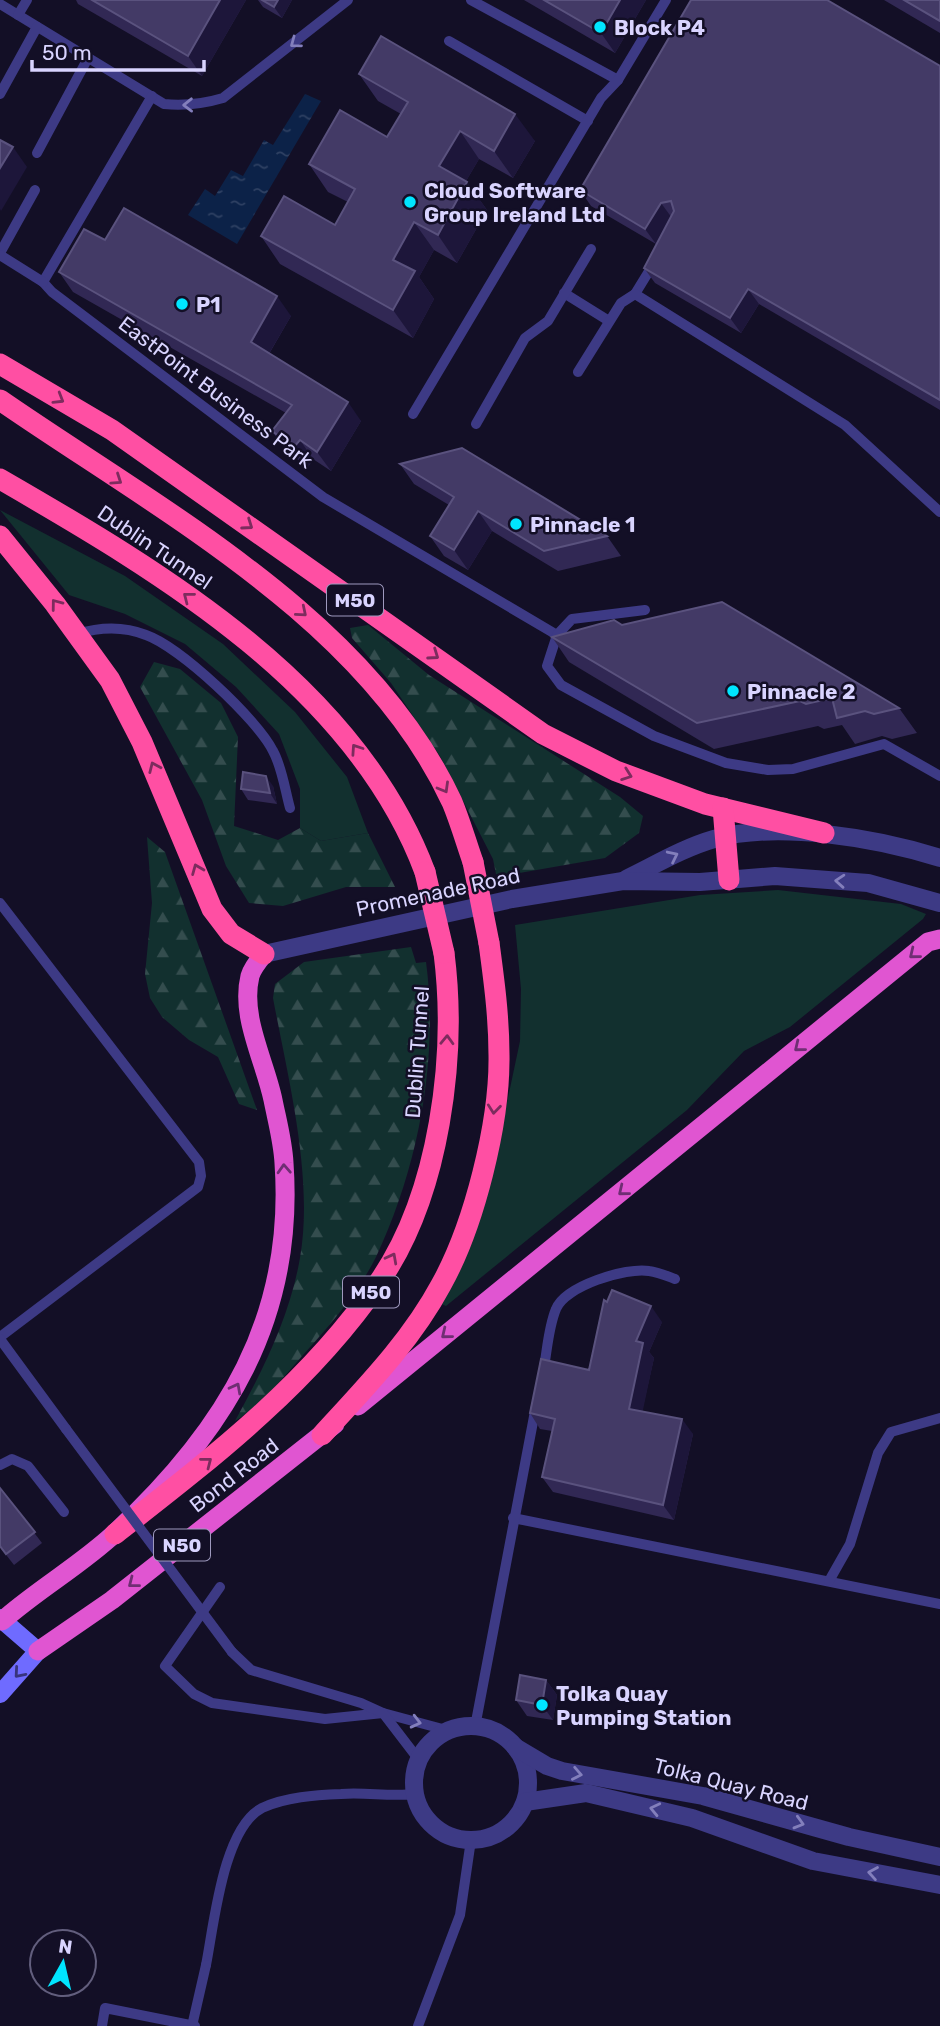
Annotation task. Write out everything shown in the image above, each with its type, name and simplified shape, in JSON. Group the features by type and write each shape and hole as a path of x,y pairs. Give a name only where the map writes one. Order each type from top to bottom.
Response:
{"highway":[{"name":"M50","path":"0,364 111,430 543,734 615,771 723,808 824,833"},
{"name":"Dublin Tunnel","path":"0,400 240,563 308,617 342,650 359,667 415,739 452,802 472,862 489,943 499,1056 493,1124 472,1209 442,1285 387,1365 322,1435"},
{"name":"Dublin Tunnel","path":"0,479 168,582 284,672 351,740 411,835 425,872 444,953 447,1043 440,1120 417,1208 380,1281 288,1390 235,1439 115,1534"},
{"path":"0,536 110,680 142,741 212,909 231,934 264,954 250,975 249,1014 272,1096 284,1160 285,1195 279,1277 268,1315 227,1405 189,1454 115,1534 1,1620"},
{"path":"723,808 729,880"},
{"name":"Bond Road","path":"38,1651 112,1600 322,1435 928,942 940,939"}],"main road":[{"path":"0,1694 38,1651 1,1620"}],"street":[{"name":"Promenade Road","path":"623,881 694,846 725,837 824,833 940,858"},
{"name":"Promenade Road","path":"264,954 499,902 623,881 729,880 775,876 868,883 940,902"},
{"path":"475,1727 503,1736 515,1747 527,1770 528,1787 524,1802 510,1825 496,1835 471,1840 450,1836 435,1828 422,1812 415,1794 415,1774 419,1760 430,1744 450,1731 475,1727"},
{"name":"Tolka Quay Road","path":"515,1747 547,1766 562,1771 703,1796 849,1837 940,1857"},
{"name":"Tolka Quay Road","path":"524,1802 586,1793 692,1818 813,1861 940,1885"}],"lane":[{"path":"18,15 27,0"},
{"path":"0,4 164,104 180,105 202,104 223,98 348,0"},
{"path":"471,0 618,80"},
{"path":"413,414 588,121 618,80 666,0"},
{"path":"0,94 37,27"},
{"path":"449,41 588,121"},
{"path":"37,153 88,58"},
{"path":"43,282 152,96"},
{"path":"0,254 36,190"},
{"path":"578,372 621,303 635,294 664,247"},
{"path":"476,424 526,338 548,321 591,249"},
{"name":"EastPoint Business Park","path":"0,254 43,282 52,292 323,496 557,635"},
{"path":"564,293 609,321"},
{"path":"635,294 845,425 940,512"},
{"path":"645,610 572,618 557,635 547,666 561,685 654,736 726,763 768,770 793,769 884,744 940,776"},
{"path":"77,634 98,627 122,630 146,635 176,652 251,720 274,751 290,808"},
{"path":"0,903 199,1162 201,1176 198,1187 0,1338 232,1652 251,1671 360,1703 383,1713 450,1731"},
{"path":"540,1386 557,1307 575,1290 603,1278 633,1270 649,1271 675,1279"},
{"path":"475,1727 537,1399"},
{"path":"829,1581 850,1544 878,1453 891,1432 940,1418"},
{"path":"0,1465 12,1459 28,1466 64,1511"},
{"path":"513,1518 940,1604"},
{"path":"220,1587 165,1666 194,1694 212,1703 325,1719 383,1713"},
{"path":"383,1713 419,1760"},
{"path":"102,2026 105,2008 194,2026 230,1850 244,1826 260,1809 281,1802 334,1794 415,1794"},
{"path":"418,2026 460,1915 471,1840"}],"green space":[{"path":"0,510 125,576 223,644 295,712 347,777 368,833 321,841 300,828 300,789 279,734 236,687 185,644 125,614 69,595"},
{"path":"368,625 429,675 620,797 643,816 639,833 605,858 502,876 496,874 493,859 440,756 391,683 352,638 350,628"},
{"path":"154,662 180,669 221,703 238,737 234,826 278,840 300,828 321,841 368,833 395,887 346,887 283,906 249,903 226,866 202,800 140,687"},
{"path":"147,837 165,852 257,1110 239,1104 218,1057 189,1040 162,1017 150,998 145,974 152,903"},
{"path":"778,890 901,904 926,914 790,1027 744,1051 687,1110 446,1306 441,1304 491,1178 520,1041 521,989 515,925 700,895"},
{"path":"411,947 416,963 426,962 430,1036 422,1112 414,1150 391,1223 369,1270 343,1308 271,1391 235,1421 265,1362 290,1301 300,1258 303,1227 302,1162 273,998 275,984 304,962"}],"water":[{"path":"305,94 321,101 237,244 188,215 205,189 215,196 231,170 243,176 264,140 273,145"}],"building":[{"path":"92,0 220,0 188,56"},
{"path":"262,0 278,0 274,7"},
{"path":"544,0 620,0 601,33"},
{"path":"691,0 827,0 940,66 940,400 748,289 730,318 644,268 674,211 671,201 661,203 645,229 580,190"},
{"path":"904,0 940,0 940,21"},
{"name":"Cloud Software Group Ireland Ltd","path":"381,36 515,114 494,151 460,131 439,166 467,182 438,235 414,222 393,260 415,271 393,310 261,236 284,196 335,225 355,189 309,164 340,110 387,137 408,102 359,74"},
{"path":"0,140 13,147 0,168"},
{"name":"P1","path":"124,208 277,296 251,342 348,402 317,452 300,440 294,447 272,431 292,405 59,272 84,229 105,240"},
{"path":"462,448 607,536 544,551 478,511 454,550 430,536 454,497 400,464"},
{"name":"Pinnacle 2","path":"722,602 899,708 874,714 865,711 837,718 832,698 806,704 800,701 697,723 552,637 614,620 622,625"},
{"path":"243,772 266,776 270,793 241,789"},
{"path":"612,1290 651,1306 636,1341 643,1343 629,1409 682,1419 663,1505 542,1477 555,1419 530,1413 541,1359 589,1370 604,1300 607,1302"},
{"path":"0,1488 35,1532 6,1554 0,1546"},
{"path":"520,1675 546,1680 542,1705 516,1700"}],"place":[{"name":"Block P4","path":"600,27"},
{"name":"Cloud Software Group Ireland Ltd","path":"410,202"},
{"name":"P1","path":"182,304"},
{"name":"Pinnacle 1","path":"516,524"},
{"name":"Pinnacle 2","path":"733,691"},
{"name":"Tolka Quay Pumping Station","path":"542,1705"}]}
